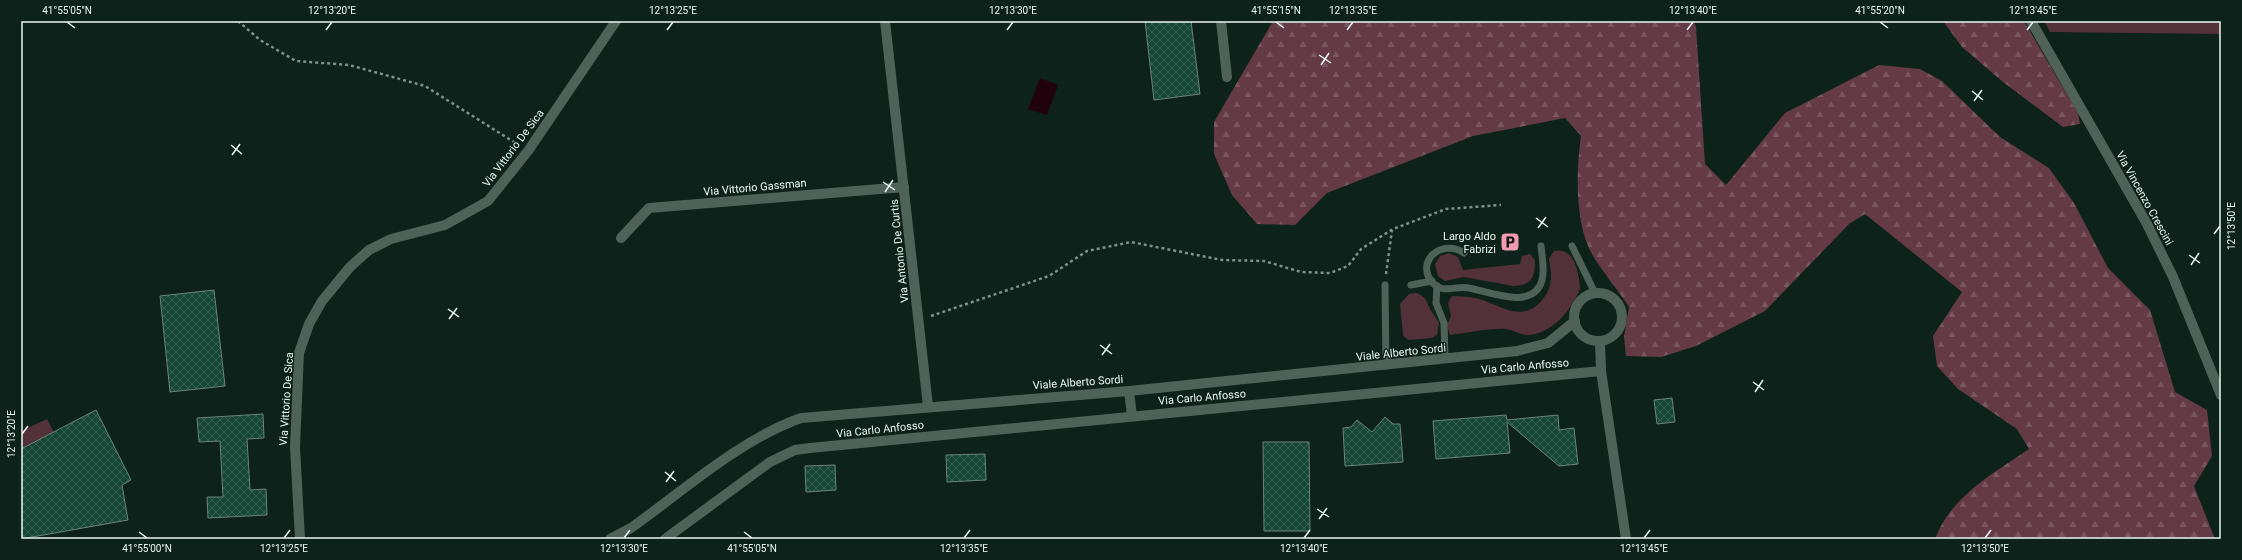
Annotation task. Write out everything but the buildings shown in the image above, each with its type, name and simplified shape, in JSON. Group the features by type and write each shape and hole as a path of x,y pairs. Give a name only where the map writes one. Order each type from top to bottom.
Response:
{"street":[{"name":"Via Vittorio De Sica","path":"300,539 294,447 300,353 310,324 322,301 350,267 369,250 391,239 445,225 488,201 528,151 616,21"},
{"name":"Via Antonio De Curtis","path":"885,21 928,406"},
{"path":"1221,21 1227,77"},
{"name":"Via Vincenzo Crescini","path":"2031,21 2147,224 2176,283 2221,395"},
{"name":"Via Vittorio Gassman","path":"621,238 649,208 904,187"},
{"path":"1595,293 1608,296 1616,300 1622,312 1622,323 1619,331 1613,337 1600,342 1592,341 1584,337 1577,329 1575,321 1575,312 1578,304 1587,296 1595,293"},
{"name":"Viale Alberto Sordi","path":"610,539 631,528 753,440 783,424 801,418 1386,366 1517,351 1548,343 1575,321"},
{"path":"1600,342 1601,371 1626,539"},
{"name":"Via Carlo Anfosso","path":"665,539 770,462 795,450 1601,371"},
{"path":"1129,390 1132,416"}],"lane":[{"path":"1411,285 1434,284 1450,290 1467,287 1516,298 1525,298 1538,288 1542,281 1541,246"},
{"path":"1572,246 1595,293"},
{"path":"1445,360 1444,324 1436,303 1434,284 1427,268 1432,255 1444,248 1458,249 1464,253"},
{"path":"1385,285 1386,366"}],"path":[{"path":"238,21 260,40 296,62 349,65 425,86 528,151"},
{"path":"919,320 1049,276 1087,251 1131,242 1222,260 1264,261 1301,272 1330,273 1348,266 1361,249 1392,229 1446,210 1501,205"},
{"path":"1385,285 1392,229"}],"shaded area":[{"path":"2044,21 2221,21 2221,34 2050,32"},
{"path":"1040,78 1058,85 1047,115 1028,109"},
{"path":"1554,251 1567,253 1571,257 1577,269 1580,289 1566,313 1552,326 1544,331 1526,335 1506,329 1500,329 1450,335 1447,325 1451,316 1448,303 1452,296 1479,299 1506,309 1521,312 1535,307 1546,295 1550,286 1551,270 1549,259"},
{"name":"Largo Aldo Fabrizi","path":"1449,253 1458,257 1463,270 1520,264 1522,256 1530,254 1535,260 1534,272 1533,276 1528,282 1513,286 1464,277 1445,281 1438,276 1435,264 1440,256"},
{"path":"1416,293 1425,298 1439,323 1437,335 1432,338 1408,340 1403,335 1400,304 1409,294"},
{"path":"47,419 54,433 21,448 21,431"}],"green space":[{"path":"1273,21 1694,21 1696,27 1705,164 1726,185 1785,113 1879,65 1920,69 1942,81 2000,137 2049,168 2074,203 2108,268 2150,310 2175,392 2207,410 2212,456 2194,486 2215,539 1935,539 1942,524 1963,498 1988,477 2029,449 2017,429 1958,389 1937,366 1933,336 1962,292 1865,214 1849,224 1765,311 1696,346 1661,357 1626,356 1624,337 1629,307 1595,259 1583,232 1578,199 1578,166 1581,136 1565,118 1473,136 1327,193 1295,225 1257,224 1232,195 1214,154 1214,122"},
{"path":"1943,21 2024,21 2078,113 2080,124 2063,127 2003,82 1962,47"}],"place":[{"name":"Largo Aldo Fabrizi","path":"1510,242"}]}
